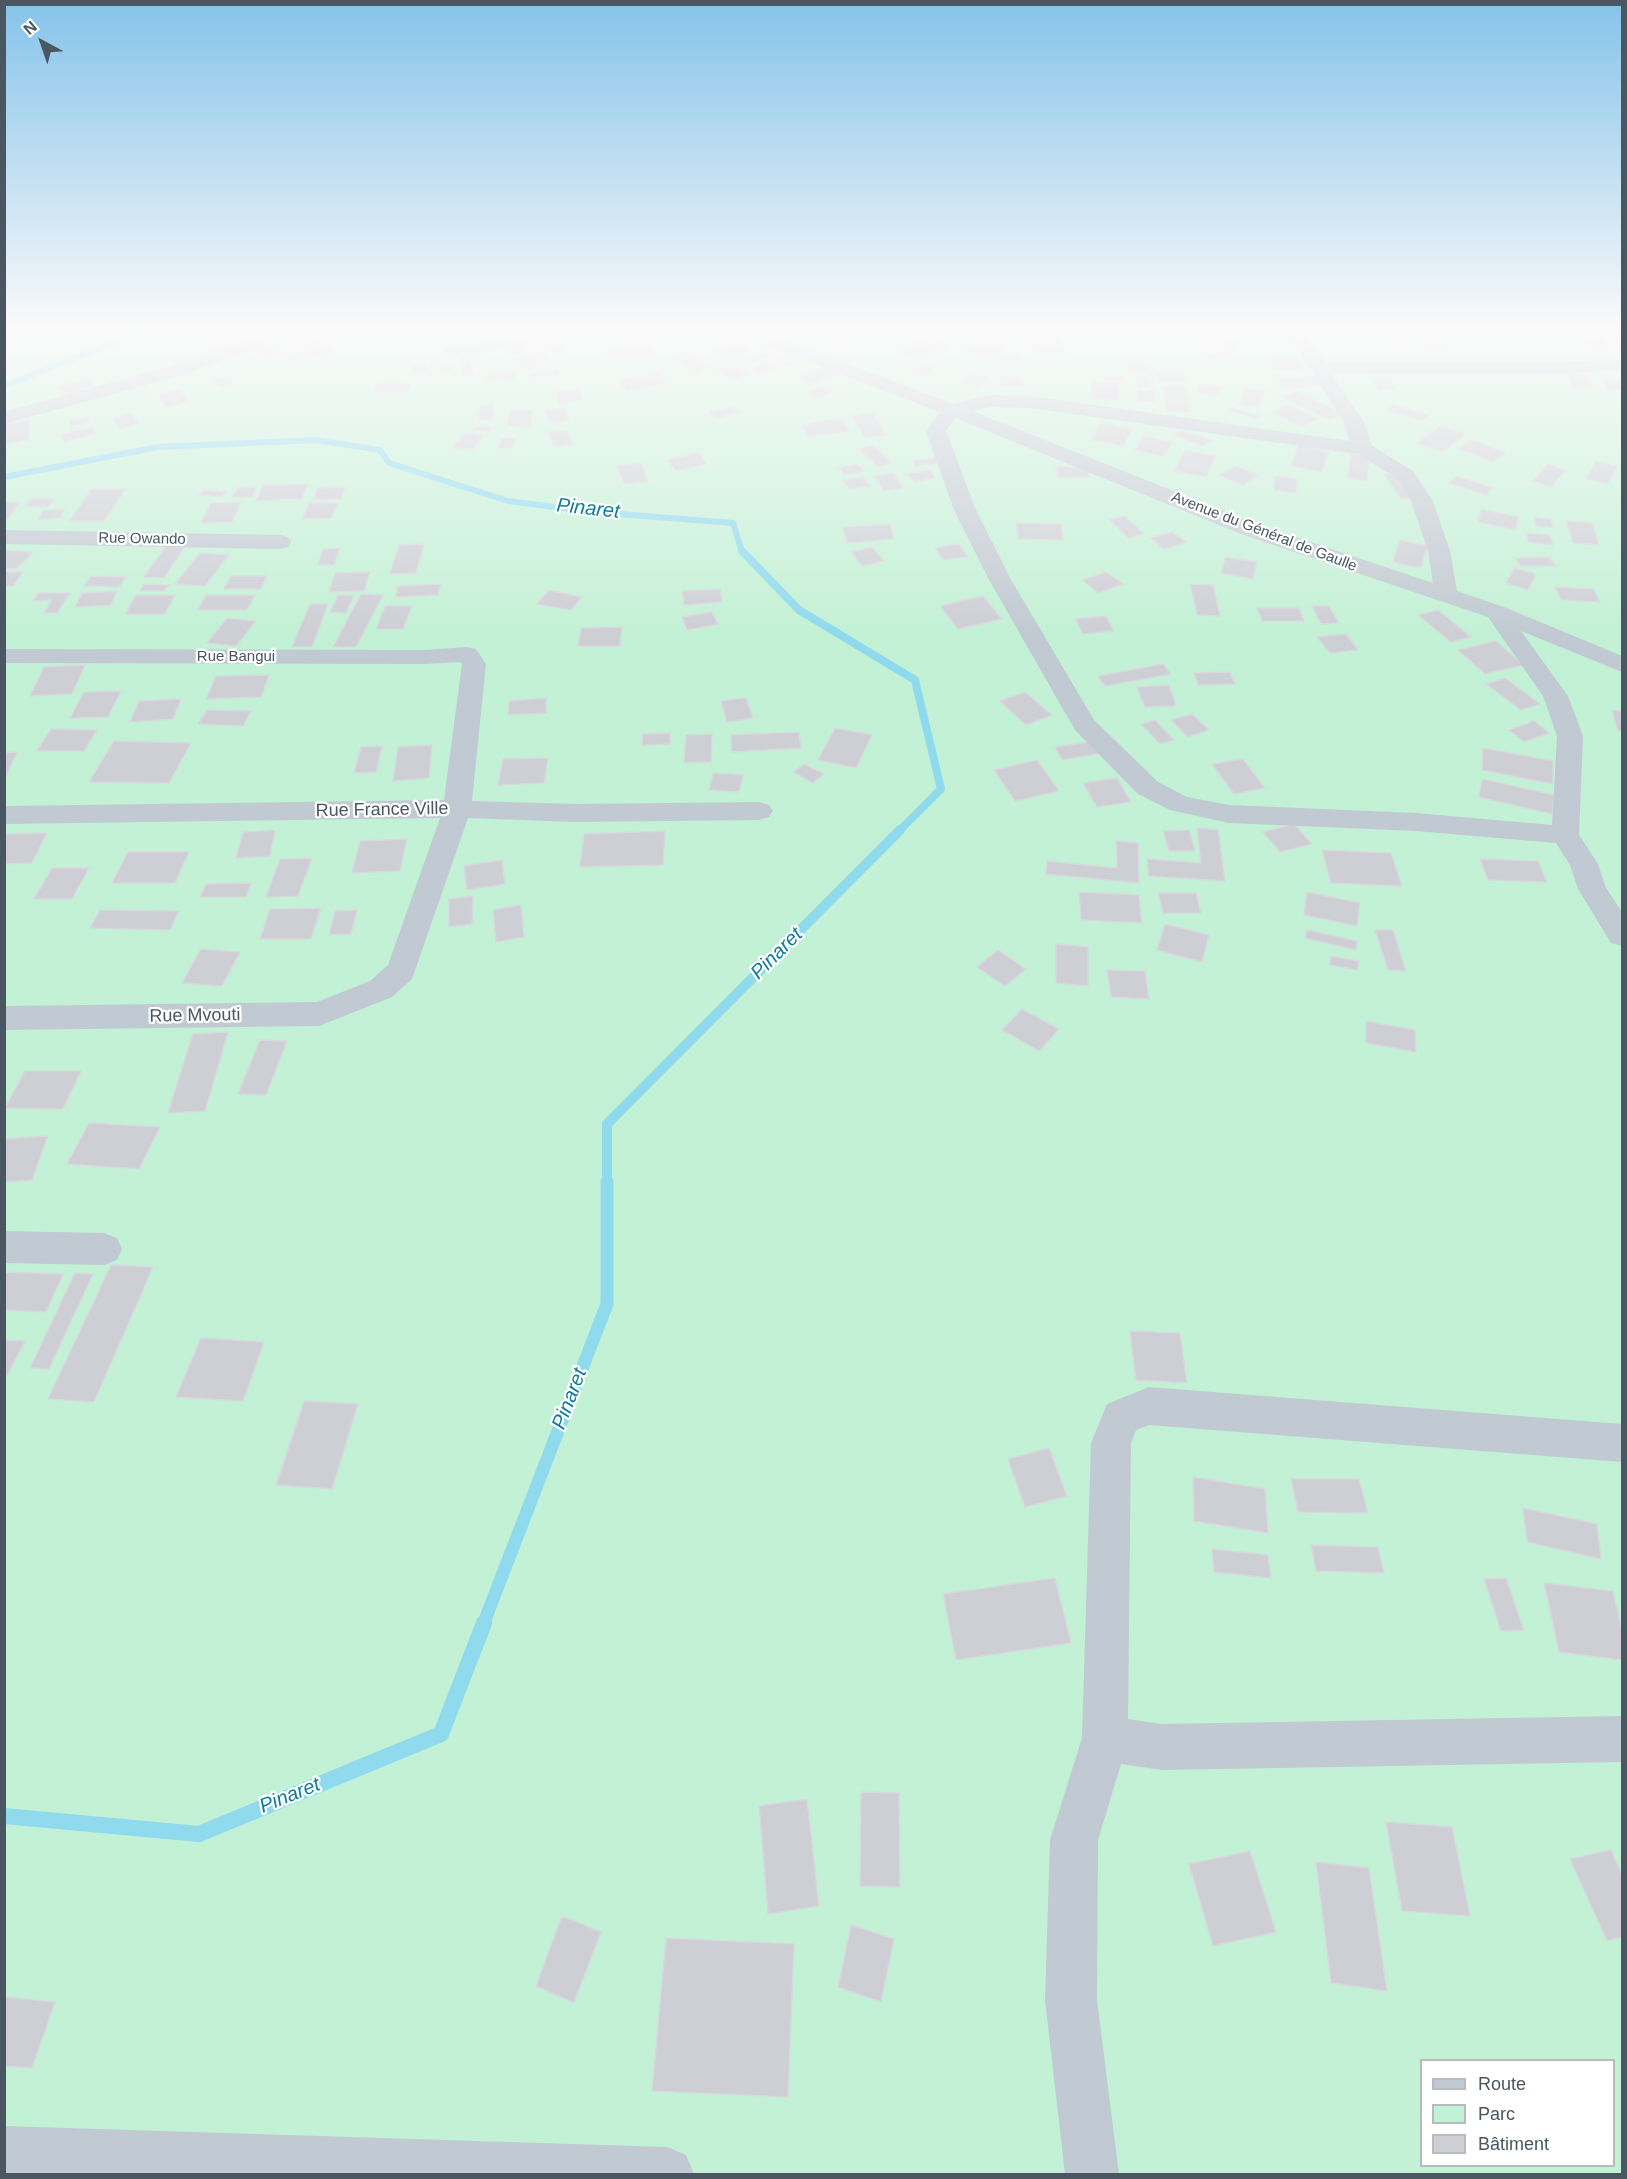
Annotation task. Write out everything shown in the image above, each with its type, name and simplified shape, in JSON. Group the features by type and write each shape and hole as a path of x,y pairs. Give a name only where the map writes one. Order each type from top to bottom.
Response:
{"street":[{"path":"936,431 965,510 999,579 1084,724 1148,788 1180,804 1229,814 1416,822 1565,835"},
{"name":"Avenue du Général de Gaulle","path":"1003,431 1249,529 1385,577 1496,612 1623,665"},
{"path":"1233,431 1363,449 1406,475 1422,501 1439,551 1446,595"},
{"path":"1357,431 1363,449"},
{"name":"Rue Owando","path":"4,537 280,542"},
{"path":"1496,612 1555,696 1570,736 1565,835 1584,864 1592,889 1623,935"},
{"name":"Rue Bangui","path":"4,656 426,657 467,654 474,664 457,809"},
{"name":"Rue France Ville","path":"4,814 457,809 576,813 759,811"},
{"name":"Rue Mvouti","path":"4,1018 319,1014 381,988 401,970 457,809"},
{"path":"4,1247 104,1249"},
{"path":"1092,2175 1071,2000 1074,1840 1105,1738 1111,1443 1121,1417 1149,1406 1623,1443"},
{"path":"1105,1738 1162,1747 1623,1739"},
{"path":"4,2153 668,2175"}],"green space":[{"path":"5,431 1622,431 1622,2174 5,2174"}],"building":[{"path":"4,431 29,431 29,440 4,444"},
{"path":"77,431 94,431 97,434 65,442 60,435"},
{"path":"567,431 573,444 554,447 548,432"},
{"path":"805,431 850,431 809,437"},
{"path":"860,431 883,431 886,435 864,437"},
{"path":"1096,431 1131,431 1123,446 1091,440"},
{"path":"1183,431 1212,440 1204,446 1173,435"},
{"path":"1434,431 1455,431 1466,434 1443,452 1417,443"},
{"path":"465,433 484,435 472,450 452,448"},
{"path":"1144,436 1173,442 1163,456 1134,450"},
{"path":"501,438 516,438 513,448 498,448"},
{"path":"1473,440 1507,453 1493,462 1459,449"},
{"path":"872,445 893,463 878,467 858,449"},
{"path":"1298,445 1329,451 1322,472 1291,466"},
{"path":"1185,450 1216,456 1206,477 1174,471"},
{"path":"698,453 707,464 676,471 667,460"},
{"path":"1351,453 1369,456 1367,481 1348,478"},
{"path":"941,457 944,463 915,466 913,461"},
{"path":"1596,461 1617,466 1608,484 1586,479"},
{"path":"641,463 648,481 624,484 617,466"},
{"path":"857,464 864,471 845,475 838,468"},
{"path":"1548,464 1566,470 1551,487 1533,481"},
{"path":"1085,466 1090,477 1059,478 1055,467"},
{"path":"1236,466 1259,475 1243,485 1219,475"},
{"path":"929,470 936,478 914,482 907,474"},
{"path":"893,473 903,488 884,491 874,476"},
{"path":"1384,474 1398,474 1416,499 1401,499"},
{"path":"1275,476 1297,479 1296,493 1274,490"},
{"path":"1456,476 1493,488 1486,495 1449,483"},
{"path":"863,477 870,486 849,489 843,480"},
{"path":"308,484 302,499 256,501 263,485"},
{"path":"256,487 252,497 232,498 237,488"},
{"path":"345,487 341,499 314,500 317,488"},
{"path":"92,489 126,489 104,521 69,521"},
{"path":"204,490 226,492 222,497 199,495"},
{"path":"32,498 55,499 48,507 24,506"},
{"path":"4,502 20,502 7,520 4,520"},
{"path":"241,502 232,522 201,523 211,503"},
{"path":"309,503 338,503 331,518 302,519"},
{"path":"65,509 60,518 38,520 43,510"},
{"path":"1481,509 1518,517 1515,530 1478,522"},
{"path":"1125,516 1144,534 1128,538 1109,519"},
{"path":"1534,517 1551,519 1553,528 1536,526"},
{"path":"1566,521 1592,523 1599,545 1573,543"},
{"path":"1016,523 1061,524 1063,540 1018,539"},
{"path":"890,524 894,539 847,543 843,527"},
{"path":"1172,532 1187,542 1164,549 1150,538"},
{"path":"1526,533 1550,535 1553,545 1528,542"},
{"path":"1400,540 1428,546 1421,568 1393,562"},
{"path":"168,543 187,543 164,578 144,577"},
{"path":"424,544 416,573 390,574 399,545"},
{"path":"959,544 968,557 943,560 935,548"},
{"path":"872,547 884,561 862,566 851,552"},
{"path":"340,548 334,565 318,565 323,549"},
{"path":"4,550 33,552 16,569 4,568"},
{"path":"200,553 229,555 205,586 175,584"},
{"path":"1225,557 1257,562 1253,579 1221,573"},
{"path":"1549,557 1556,566 1520,566 1515,558"},
{"path":"1514,568 1536,574 1528,590 1506,583"},
{"path":"4,572 23,572 13,586 4,586"},
{"path":"370,572 364,591 329,592 335,573"},
{"path":"1106,572 1123,584 1098,593 1082,580"},
{"path":"91,576 126,577 119,587 84,586"},
{"path":"230,576 267,576 261,589 224,589"},
{"path":"144,584 169,585 164,591 140,591"},
{"path":"441,584 438,595 395,597 398,586"},
{"path":"1190,584 1213,585 1220,616 1197,615"},
{"path":"1555,587 1593,589 1600,602 1561,600"},
{"path":"720,589 722,602 684,605 682,591"},
{"path":"549,590 582,597 571,610 537,604"},
{"path":"117,591 111,605 75,607 82,593"},
{"path":"38,593 70,593 57,613 44,613 52,600 33,601"},
{"path":"361,594 383,595 356,647 333,647"},
{"path":"136,595 175,595 165,614 125,614"},
{"path":"206,595 255,595 247,610 198,610"},
{"path":"338,595 354,595 346,613 330,612"},
{"path":"983,596 1002,619 958,629 940,606"},
{"path":"310,604 328,604 312,647 292,647"},
{"path":"385,606 412,606 403,629 376,629"},
{"path":"1312,606 1329,606 1339,623 1321,624"},
{"path":"1257,608 1299,608 1304,621 1262,621"},
{"path":"1438,610 1471,637 1451,642 1418,615"},
{"path":"712,612 718,624 687,630 682,617"},
{"path":"1106,616 1114,631 1083,634 1075,619"},
{"path":"227,618 256,621 236,646 207,643"},
{"path":"622,627 620,646 578,646 581,628"},
{"path":"1346,634 1358,650 1330,653 1317,637"},
{"path":"1496,641 1523,665 1485,674 1458,650"},
{"path":"1163,664 1171,674 1105,686 1098,676"},
{"path":"85,665 72,694 30,696 44,667"},
{"path":"1230,672 1235,684 1198,685 1194,673"},
{"path":"269,675 261,697 206,699 216,676"},
{"path":"1505,678 1540,704 1521,710 1486,684"},
{"path":"1169,685 1176,706 1145,707 1137,687"},
{"path":"121,691 108,717 70,718 84,692"},
{"path":"1025,692 1052,715 1026,725 1000,701"},
{"path":"546,698 546,713 508,715 509,701"},
{"path":"746,698 753,718 727,722 721,701"},
{"path":"181,699 173,719 130,722 139,701"},
{"path":"207,710 251,711 243,726 198,724"},
{"path":"1612,710 1622,711 1622,731 1618,731"},
{"path":"1192,714 1209,730 1188,737 1171,720"},
{"path":"1155,720 1174,740 1160,744 1141,724"},
{"path":"1534,721 1549,733 1524,742 1509,730"},
{"path":"835,728 872,735 856,768 818,760"},
{"path":"51,729 97,730 84,751 37,751"},
{"path":"799,732 801,748 732,752 731,735"},
{"path":"670,733 670,744 642,745 643,734"},
{"path":"712,734 711,762 684,763 686,735"},
{"path":"114,741 191,743 169,783 89,782"},
{"path":"1094,741 1102,753 1062,760 1055,747"},
{"path":"432,745 429,778 393,781 398,747"},
{"path":"382,746 376,772 354,773 361,747"},
{"path":"1483,748 1553,761 1553,784 1482,770"},
{"path":"17,752 5,779 4,779 4,753"},
{"path":"548,758 544,783 498,785 503,759"},
{"path":"1243,759 1265,788 1234,794 1212,764"},
{"path":"1037,760 1059,791 1015,801 994,770"},
{"path":"804,764 824,774 813,783 793,772"},
{"path":"713,773 743,775 739,792 709,790"},
{"path":"1117,778 1131,802 1097,807 1083,783"},
{"path":"1482,779 1554,795 1552,814 1479,797"},
{"path":"1294,824 1312,844 1280,852 1263,832"},
{"path":"1197,828 1218,830 1225,881 1149,876 1147,859 1201,863"},
{"path":"275,830 270,856 236,858 243,832"},
{"path":"1189,830 1195,851 1169,851 1163,831"},
{"path":"665,831 663,865 580,867 584,834"},
{"path":"47,833 32,863 4,864 4,834"},
{"path":"407,839 400,871 352,873 360,841"},
{"path":"1116,841 1138,843 1139,883 1046,874 1047,861 1117,868"},
{"path":"1322,850 1391,853 1402,886 1331,883"},
{"path":"128,852 189,852 175,883 112,883"},
{"path":"312,858 298,896 266,897 280,859"},
{"path":"1480,859 1538,861 1547,882 1488,880"},
{"path":"502,860 505,884 467,890 464,866"},
{"path":"52,868 89,868 72,899 34,899"},
{"path":"251,883 246,897 200,897 206,884"},
{"path":"1079,892 1139,895 1142,923 1081,920"},
{"path":"1307,892 1360,903 1357,926 1304,915"},
{"path":"1158,893 1196,893 1201,913 1163,913"},
{"path":"473,896 472,924 449,927 449,899"},
{"path":"521,905 524,937 496,942 493,910"},
{"path":"321,908 311,939 260,939 270,909"},
{"path":"100,910 179,911 170,930 90,928"},
{"path":"357,910 351,934 329,935 335,911"},
{"path":"1165,924 1209,935 1202,962 1157,950"},
{"path":"1307,930 1357,941 1356,950 1305,938"},
{"path":"1375,930 1393,930 1406,971 1388,970"},
{"path":"1056,944 1088,947 1088,986 1056,983"},
{"path":"201,949 240,952 222,986 182,983"},
{"path":"998,950 1026,969 1005,986 977,967"},
{"path":"1331,956 1358,961 1358,970 1330,965"},
{"path":"1107,970 1145,971 1149,999 1111,997"},
{"path":"1022,1009 1059,1029 1039,1051 1002,1030"},
{"path":"1366,1021 1415,1030 1416,1052 1366,1043"},
{"path":"228,1032 205,1111 168,1113 193,1034"},
{"path":"260,1040 287,1041 266,1095 238,1094"},
{"path":"25,1071 81,1071 63,1109 5,1108"},
{"path":"89,1123 160,1127 139,1169 67,1164"},
{"path":"48,1136 32,1180 4,1182 4,1139"},
{"path":"111,1265 153,1267 94,1402 48,1399"},
{"path":"4,1272 63,1274 46,1312 4,1310"},
{"path":"75,1273 93,1274 49,1369 30,1368"},
{"path":"1130,1331 1180,1333 1187,1383 1136,1380"},
{"path":"201,1338 264,1342 243,1401 176,1397"},
{"path":"4,1340 25,1341 7,1376 4,1375"},
{"path":"304,1401 358,1404 332,1489 276,1485"},
{"path":"1049,1448 1067,1496 1025,1507 1008,1459"},
{"path":"1193,1477 1265,1489 1268,1533 1194,1521"},
{"path":"1291,1479 1359,1479 1368,1513 1298,1512"},
{"path":"1523,1508 1597,1524 1601,1559 1527,1542"},
{"path":"1311,1545 1378,1547 1384,1573 1316,1571"},
{"path":"1212,1549 1268,1555 1271,1578 1214,1572"},
{"path":"1055,1578 1071,1643 956,1660 943,1594"},
{"path":"1506,1578 1524,1630 1501,1631 1484,1579"},
{"path":"1544,1583 1613,1591 1622,1631 1622,1660 1559,1652"},
{"path":"861,1792 899,1793 900,1887 860,1886"},
{"path":"807,1799 819,1906 768,1914 759,1806"},
{"path":"1386,1822 1452,1827 1470,1916 1402,1911"},
{"path":"1611,1850 1622,1875 1622,1937 1607,1941 1570,1859"},
{"path":"1250,1851 1276,1932 1213,1946 1189,1864"},
{"path":"1316,1862 1369,1868 1387,1991 1331,1983"},
{"path":"562,1916 601,1932 574,2003 536,1986"},
{"path":"851,1925 894,1939 881,2002 838,1987"},
{"path":"666,1938 794,1944 788,2097 652,2091"},
{"path":"5,1997 55,2002 32,2068 4,2066"}],"waterway":[{"name":"Pinaret","path":"4,477 158,447 316,440 380,450 389,463 508,501 593,512 733,523 742,552"},
{"name":"Pinaret","path":"742,551 799,610 915,680 941,789 900,830"},
{"name":"Pinaret","path":"483,1625 607,1304 607,1124 900,830"},
{"name":"Pinaret","path":"4,1816 199,1834 441,1734 484,1623"}]}
